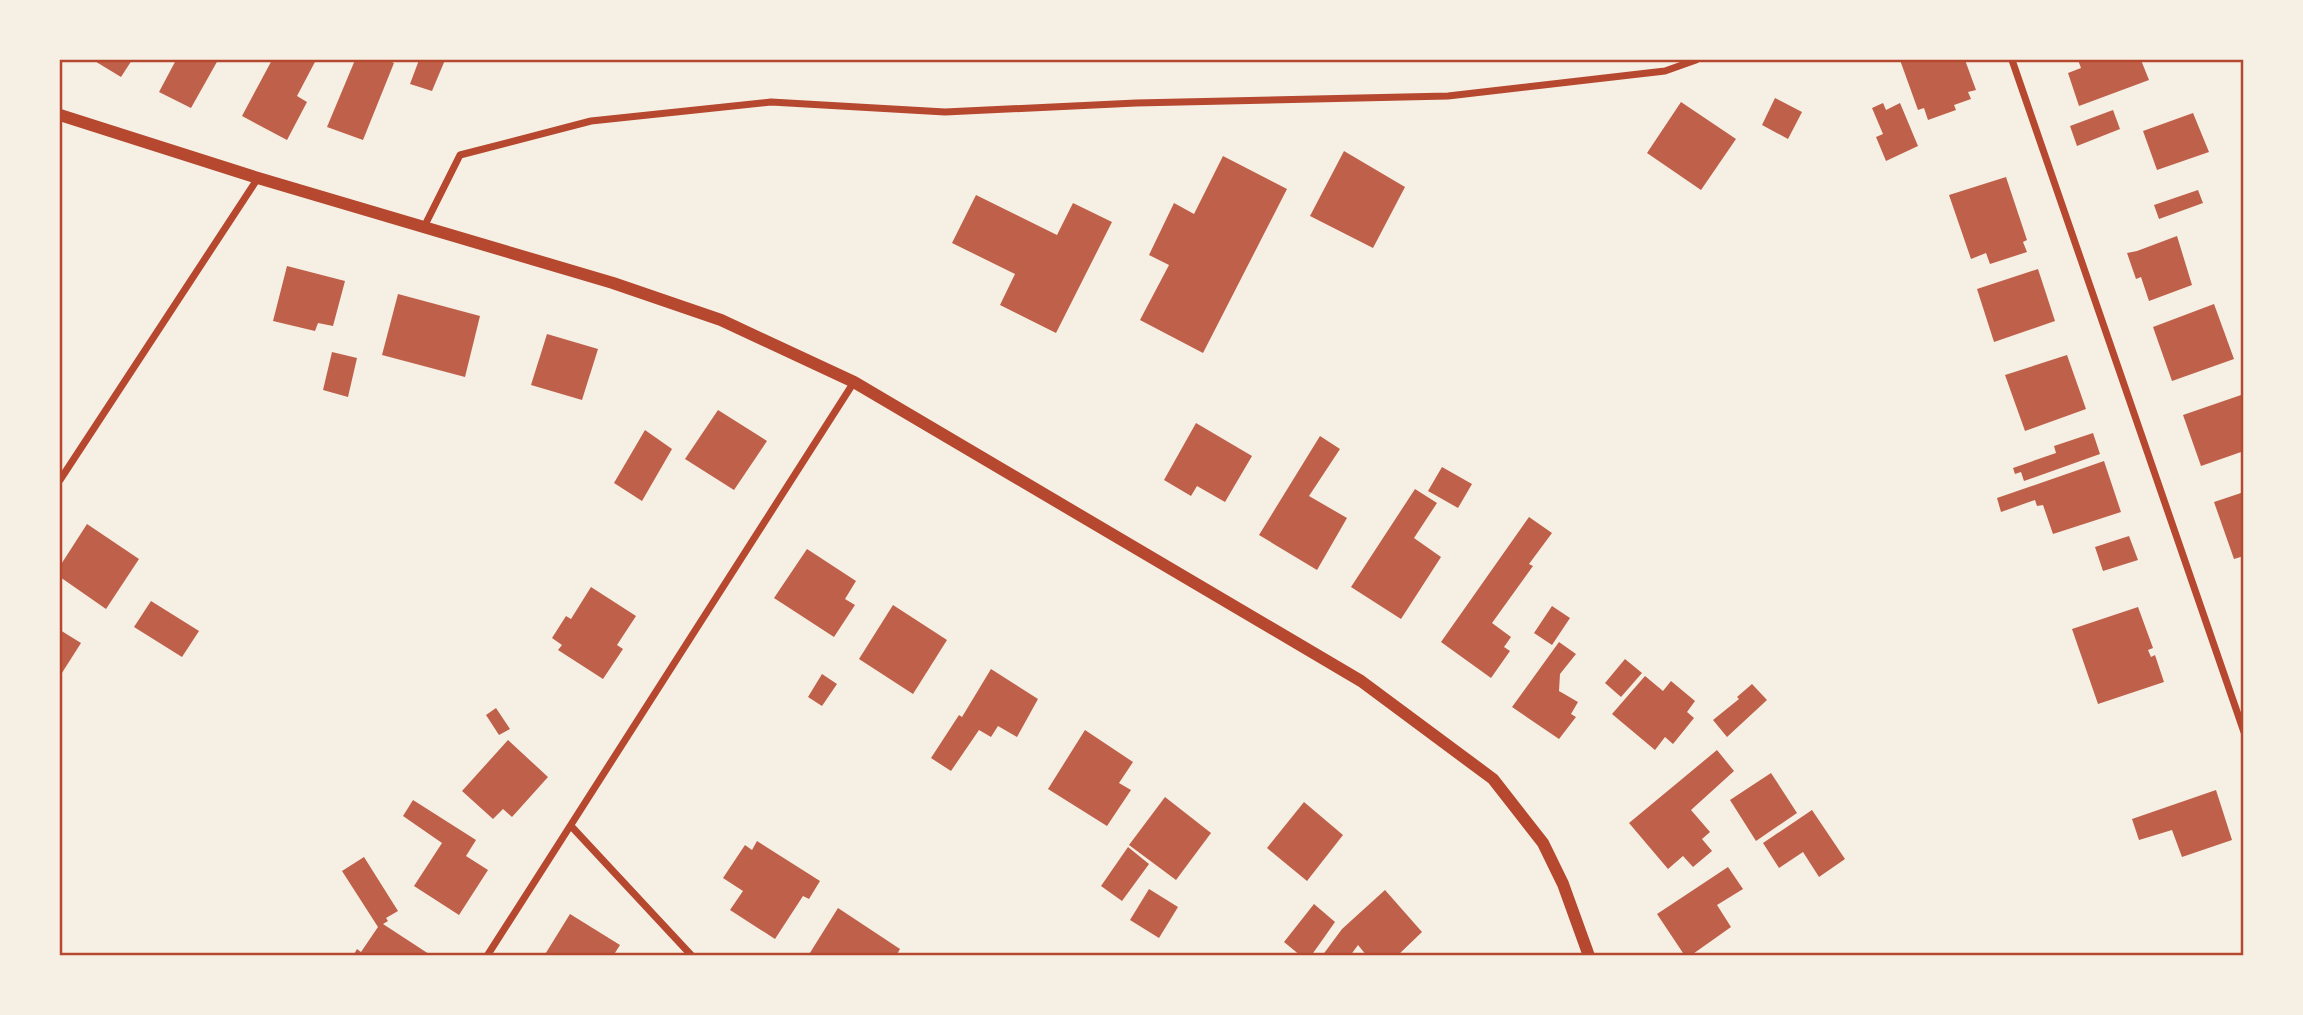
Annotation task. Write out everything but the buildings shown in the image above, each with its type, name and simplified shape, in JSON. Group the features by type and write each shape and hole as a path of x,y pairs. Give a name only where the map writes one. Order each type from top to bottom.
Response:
{"street":[{"path":"424,228 460,155 591,121 771,102 945,112 1136,103 1448,96 1665,71 1696,60"},
{"path":"2012,60 2244,732"},
{"path":"60,115 258,178 613,283 721,320 854,382 1361,681 1493,779 1543,843 1563,884 1589,956"},
{"path":"60,480 258,178"},
{"path":"487,956 854,382"},
{"path":"571,826 692,956"}]}
